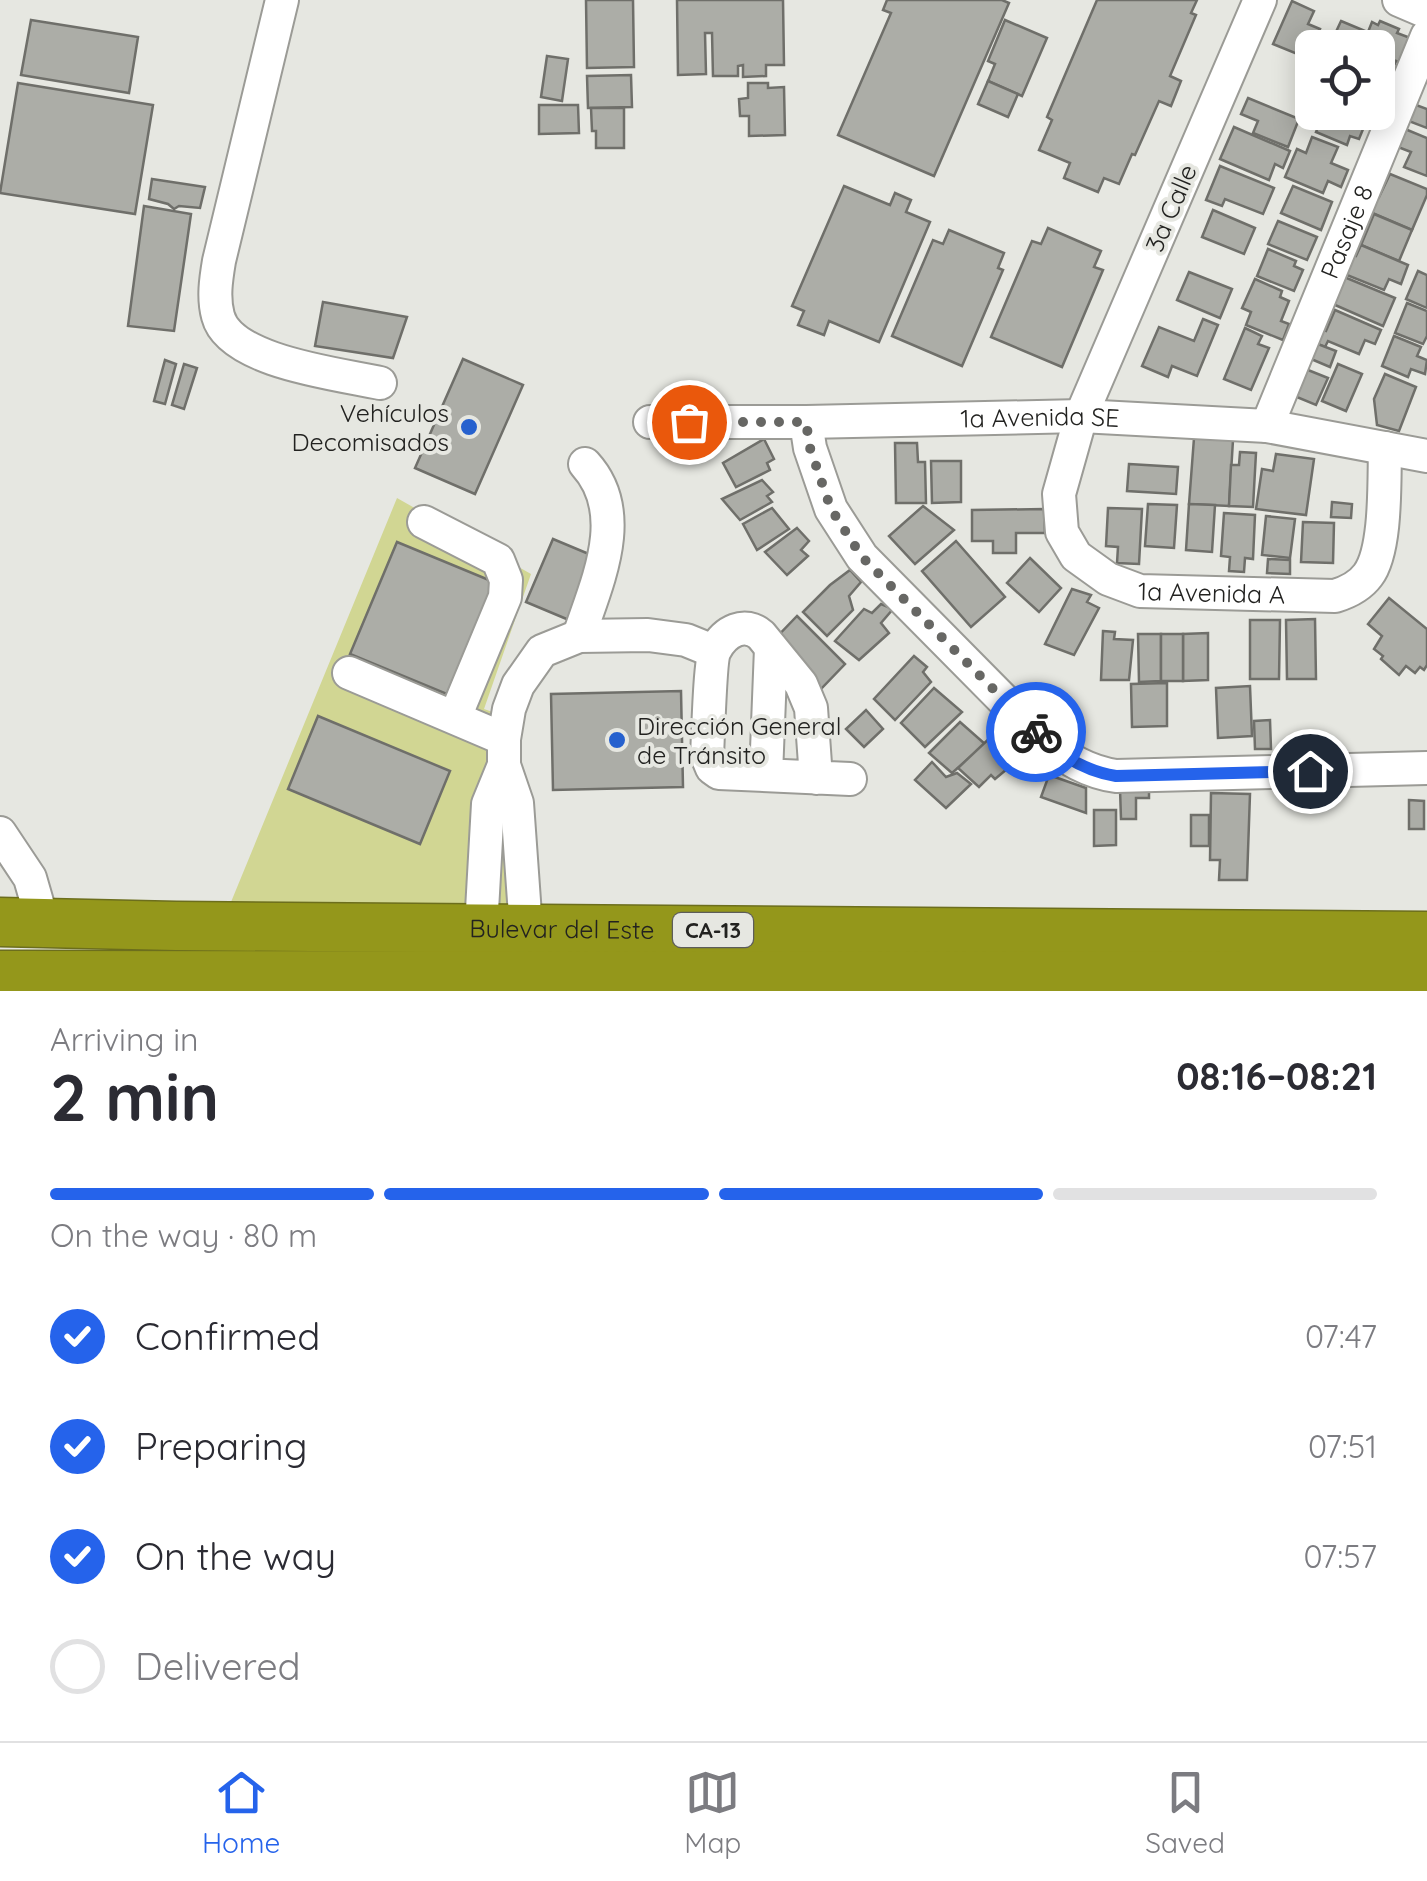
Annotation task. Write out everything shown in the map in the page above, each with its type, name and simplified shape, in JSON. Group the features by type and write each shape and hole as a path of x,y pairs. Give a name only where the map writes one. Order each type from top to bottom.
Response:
{"highway":[{"name":"Bulevar del Este","path":"21,922 1427,936"},
{"name":"Bulevar del Este","path":"0,975 1401,981"}],"street":[{"path":"282,0 218,261 218,321 240,345 276,361 380,383"},
{"name":"3a Calle","path":"1082,416 1260,0"},
{"path":"1399,0 1427,12"},
{"name":"Pasaje 8","path":"1267,426 1427,36"},
{"name":"1a Avenida SE","path":"650,422 1082,416 1267,426 1414,446"},
{"name":"1a Avenida A","path":"1082,416 1059,494 1062,532 1076,556 1091,568 1122,586 1140,590 1335,596 1348,592 1371,572 1384,506 1414,446"},
{"path":"806,422 810,448 831,509 862,557 1044,740 1078,764 1116,776 1427,768"},
{"path":"578,636 606,554 608,507 594,474 585,464"},
{"path":"424,522 498,560 506,580 505,597 454,718"},
{"path":"816,778 812,708 801,684 754,629 731,632 714,652 707,756 712,768 720,773 816,778 850,779"},
{"path":"503,928 488,804 518,684 542,650 578,636 648,635 686,640 714,652"},
{"path":"766,775 770,648"},
{"path":"350,673 454,718 504,752 517,803 503,928"},
{"path":"0,834 30,878 21,922"}],"green space":[{"path":"397,498 531,574 484,709 513,719 535,915 231,902"}],"building":[{"path":"586,0 633,0 634,67 587,68"},
{"path":"677,0 783,0 784,65 766,65 766,76 743,77 743,65 738,66 738,76 713,76 712,33 705,33 706,74 678,75"},
{"path":"887,0 1009,3 934,176 838,135 891,13 883,10"},
{"path":"1097,0 1197,0 1191,13 1196,15 1170,76 1181,81 1171,106 1159,101 1119,184 1104,178 1098,192 1064,178 1070,163 1039,150 1052,120 1047,117"},
{"path":"1292,1 1314,11 1308,24 1320,30 1295,30 1295,53 1273,44"},
{"path":"31,20 138,37 129,93 21,75"},
{"path":"1005,20 1047,38 1022,96 988,81 995,64 988,61"},
{"path":"1341,21 1363,30 1337,30"},
{"path":"1380,21 1413,39 1403,64 1395,63 1395,30 1369,30 1372,22 1378,25"},
{"path":"547,56 568,59 562,101 541,97"},
{"path":"631,75 632,107 588,108 587,76"},
{"path":"988,81 1018,94 1008,117 978,104"},
{"path":"18,83 153,105 135,214 0,193"},
{"path":"748,83 784,87 785,135 749,136 749,116 740,116 739,99 748,98"},
{"path":"1248,98 1295,117 1288,147 1253,133 1258,121 1241,114"},
{"path":"1408,102 1427,109 1427,128 1401,118"},
{"path":"539,105 578,105 579,133 539,134"},
{"path":"591,108 624,108 624,148 596,148"},
{"path":"1234,127 1290,151 1283,168 1275,164 1269,180 1220,159"},
{"path":"1405,129 1427,138 1427,176 1404,167 1411,152 1398,147"},
{"path":"1363,130 1359,139 1350,136 1347,145 1316,132"},
{"path":"1312,137 1338,147 1331,163 1348,170 1341,187 1328,181 1323,193 1285,177 1297,149 1306,153"},
{"path":"1220,166 1274,188 1263,214 1225,199 1222,206 1206,200"},
{"path":"1390,174 1427,189 1412,230 1363,209 1370,193 1379,197"},
{"path":"152,179 205,187 200,208 174,209 149,199"},
{"path":"844,186 890,205 895,193 911,200 906,212 930,222 879,342 829,321 824,335 798,325 804,311 792,306"},
{"path":"1293,186 1332,202 1321,230 1281,213"},
{"path":"144,206 191,214 174,331 128,326"},
{"path":"1213,210 1255,228 1244,254 1202,237"},
{"path":"1374,214 1412,230 1399,261 1361,245"},
{"path":"1278,221 1317,237 1307,260 1268,244"},
{"path":"1048,228 1101,251 1094,267 1103,270 1062,367 991,337 1032,241 1041,244"},
{"path":"949,230 1004,253 998,268 1003,270 962,366 892,336 933,240 943,244"},
{"path":"1361,245 1408,265 1401,284 1389,279 1384,290 1337,271 1345,252 1356,256"},
{"path":"1268,249 1296,261 1294,266 1303,270 1294,291 1257,276"},
{"path":"1418,271 1427,275 1427,308 1406,299"},
{"path":"1189,272 1232,289 1220,318 1177,300"},
{"path":"1337,274 1395,298 1383,326 1326,301"},
{"path":"1255,279 1282,291 1280,297 1289,301 1281,321 1289,324 1283,340 1246,325 1251,312 1242,308"},
{"path":"323,302 407,317 393,358 315,346"},
{"path":"1407,303 1427,311 1427,336 1423,344 1395,333"},
{"path":"1335,310 1381,330 1375,344 1365,340 1359,354 1328,341 1325,347 1310,341 1316,327 1326,331"},
{"path":"1203,319 1218,325 1197,376 1172,366 1168,377 1142,366 1159,327 1194,341"},
{"path":"1245,328 1262,336 1258,344 1269,348 1251,390 1224,379"},
{"path":"1394,336 1421,347 1417,356 1427,360 1425,374 1411,369 1408,377 1382,366"},
{"path":"1310,341 1336,351 1330,367 1304,356"},
{"name":"Vehículos Decomisados","path":"463,359 523,385 475,494 415,468"},
{"path":"165,360 176,364 165,404 154,401"},
{"path":"184,364 197,368 184,409 172,405"},
{"path":"1338,364 1362,374 1346,411 1322,401"},
{"path":"1303,368 1328,378 1316,405 1292,395"},
{"path":"1385,374 1416,387 1399,431 1377,425 1374,399"},
{"path":"1194,438 1233,440 1229,506 1189,504"},
{"path":"764,439 774,459 767,463 770,470 736,487 723,463"},
{"path":"895,443 917,443 918,462 925,462 926,503 896,503"},
{"path":"1240,452 1256,453 1253,507 1229,506 1231,465 1239,465"},
{"path":"1276,454 1314,459 1306,515 1256,509 1262,469 1273,471"},
{"path":"931,461 961,461 961,502 932,503"},
{"path":"1129,464 1178,467 1176,494 1127,491"},
{"path":"762,480 773,492 767,496 772,502 740,520 722,499"},
{"path":"1332,502 1352,504 1351,518 1331,517"},
{"path":"1148,504 1177,505 1174,548 1145,546"},
{"path":"1189,504 1215,505 1212,552 1186,550"},
{"path":"923,506 954,530 915,564 889,536"},
{"path":"772,508 789,529 757,550 743,524"},
{"path":"1108,508 1142,509 1139,564 1117,563 1118,547 1106,546"},
{"path":"1044,509 1045,533 1016,533 1016,553 993,553 993,541 972,541 972,510"},
{"path":"1224,513 1255,515 1253,559 1245,558 1244,572 1229,571 1230,557 1221,556"},
{"path":"1266,516 1295,519 1290,558 1262,555"},
{"path":"1303,522 1334,523 1333,563 1301,562"},
{"path":"797,528 809,541 801,550 808,556 787,575 765,552"},
{"path":"553,539 596,557 569,620 526,602"},
{"path":"956,541 1005,597 971,627 922,571"},
{"path":"397,542 501,585 454,697 350,654"},
{"path":"1030,558 1061,588 1039,612 1007,583"},
{"path":"1268,559 1290,560 1290,574 1267,573"},
{"path":"850,570 861,582 849,596 853,610 827,636 803,612"},
{"path":"1072,589 1091,595 1087,602 1099,608 1074,655 1045,644"},
{"path":"1389,598 1427,629 1424,670 1420,667 1415,673 1406,666 1399,675 1374,649 1382,636 1368,624"},
{"path":"881,604 893,609 881,623 889,633 859,660 835,641 864,609 872,613"},
{"path":"797,616 845,664 820,690 772,642"},
{"path":"1315,619 1316,679 1287,679 1286,620"},
{"path":"1250,620 1280,620 1279,679 1250,679"},
{"path":"1103,631 1115,632 1114,639 1133,640 1129,680 1101,680"},
{"path":"1208,633 1208,680 1183,681 1183,634"},
{"path":"1138,634 1161,634 1161,681 1139,682"},
{"path":"1161,634 1183,634 1183,681 1161,681"},
{"path":"914,656 927,667 923,672 931,682 895,720 874,699"},
{"path":"1167,683 1167,726 1132,727 1131,684"},
{"path":"1250,686 1252,736 1218,738 1216,688"},
{"path":"934,688 962,712 925,747 901,723"},
{"name":"Dirección General de Tránsito","path":"681,691 683,787 553,790 551,694"},
{"path":"866,710 883,729 864,747 846,729"},
{"path":"318,716 450,771 420,844 288,789"},
{"path":"1270,720 1271,749 1255,749 1254,721"},
{"path":"960,722 985,744 952,773 929,753"},
{"path":"995,733 1019,759 979,787 958,768"},
{"path":"932,762 946,777 957,773 971,784 946,808 915,780"},
{"path":"1049,775 1086,788 1086,813 1041,797"},
{"path":"1120,789 1149,789 1149,798 1136,798 1136,819 1121,819"},
{"path":"1211,793 1250,794 1247,880 1219,880 1220,860 1210,860"},
{"path":"1409,800 1424,801 1424,829 1409,829"},
{"path":"1094,810 1116,810 1116,845 1094,846"},
{"path":"1191,815 1209,815 1209,846 1191,846"}],"way so far":[{"path":"689,422 806,422 810,448 831,509 862,557 1036,732"}],"place":[{"name":"Vehículos Decomisados","path":"469,427"},
{"name":"Dirección General de Tránsito","path":"617,740"}],"route":[{"path":"1036,732 1078,764 1116,776 1310,771"}]}
